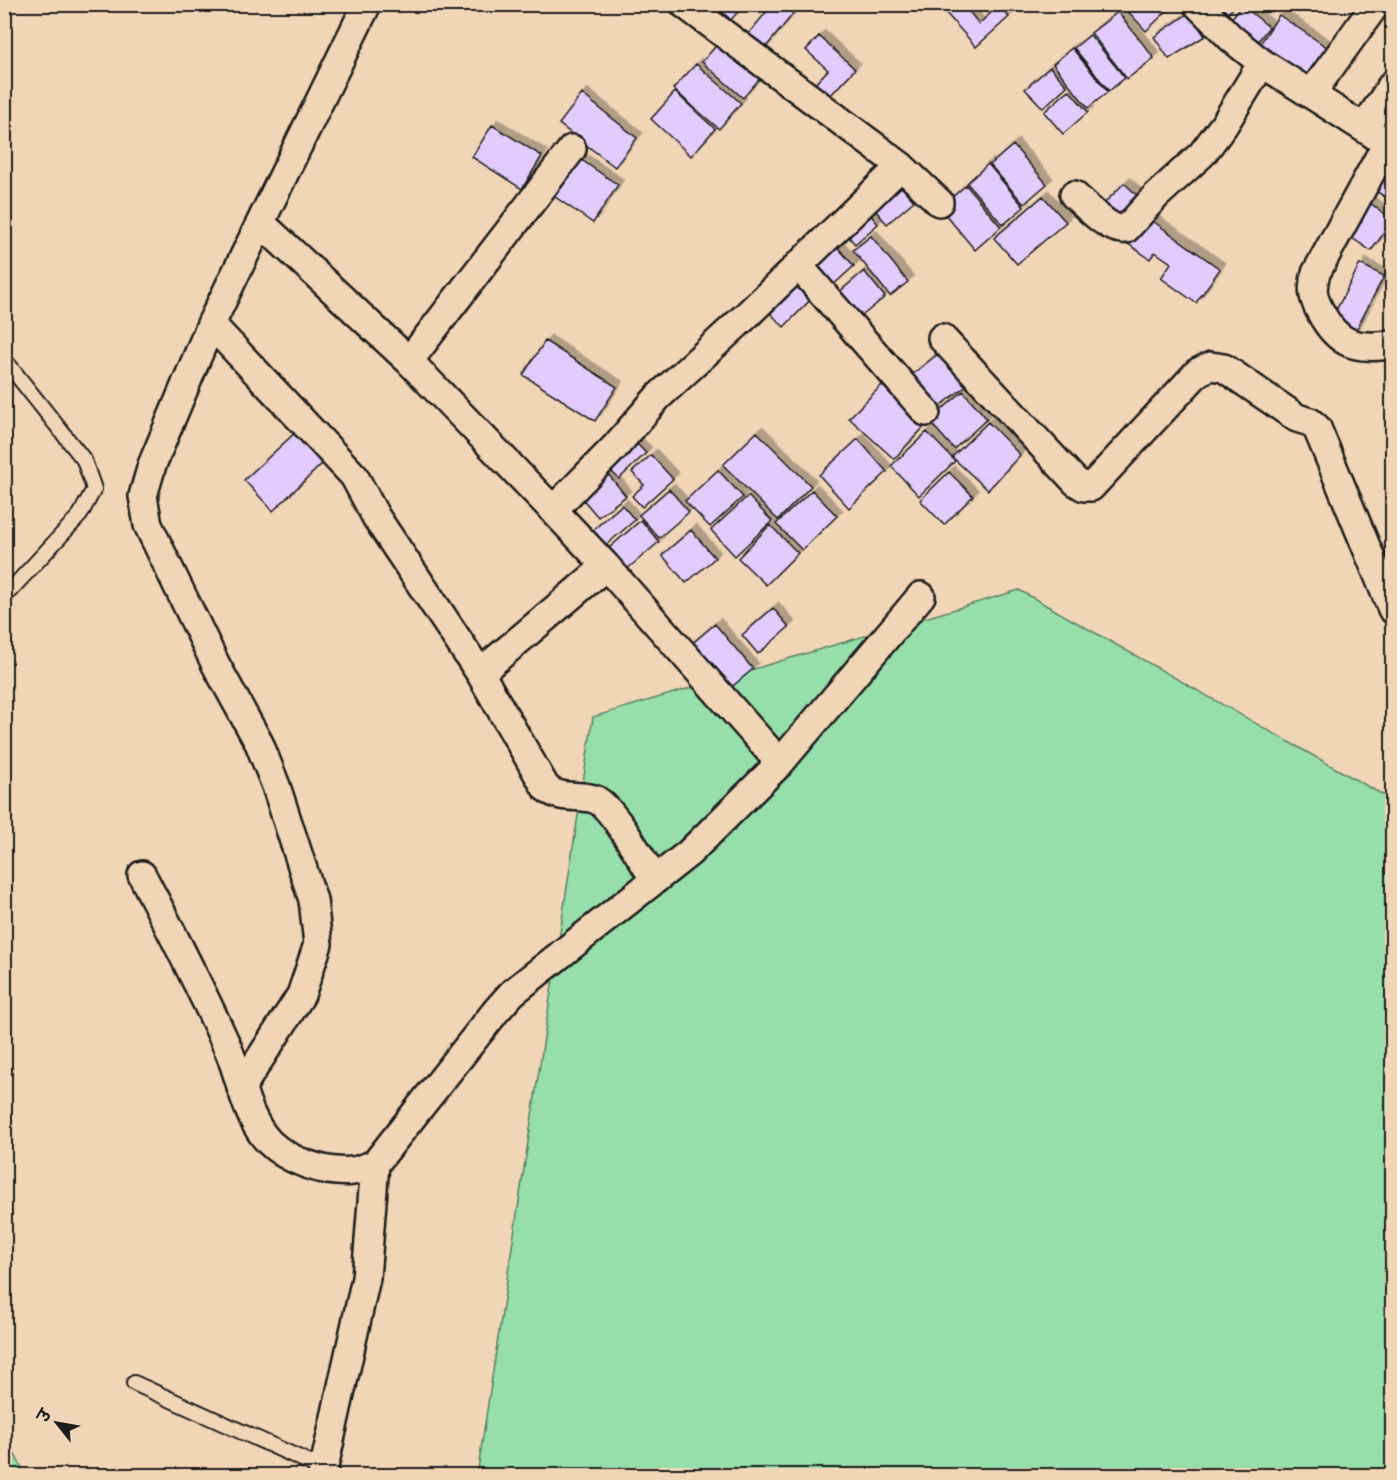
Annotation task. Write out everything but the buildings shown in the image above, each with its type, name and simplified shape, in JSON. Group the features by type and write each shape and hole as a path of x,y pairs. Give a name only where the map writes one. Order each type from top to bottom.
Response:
{"street":[{"path":"241,1088 301,995 318,944 313,900 276,786 259,743 216,665 148,525 143,496 152,465 211,324 367,4"},
{"path":"684,4 901,166 939,202"},
{"path":"1197,4 1230,38 1262,63 1390,145 1316,273 1312,287 1318,307 1330,329 1340,339 1367,347 1392,345"},
{"path":"1311,94 1376,4"},
{"path":"1074,195 1111,227 1118,231 1126,229 1156,196 1202,154 1224,125 1262,63"},
{"path":"1364,128 1392,85"},
{"path":"409,361 572,149"},
{"path":"553,510 615,447 658,397 901,166"},
{"path":"261,223 409,361 553,510 606,566 780,762"},
{"path":"798,265 926,412"},
{"path":"211,324 354,476 376,517 480,673 546,788 555,795 595,799 608,808 655,880"},
{"path":"942,338 1076,482 1084,487 1091,487 1198,372 1211,366 1224,368 1297,418 1310,422 1317,428 1392,609"},
{"path":"480,673 606,566"},
{"path":"142,875 211,1012 255,1120 268,1141 284,1154 331,1170 354,1171 375,1164 512,993 689,853 780,762 921,596"},
{"path":"323,1472 366,1278 375,1164"}],"lane":[{"path":"4,359 84,460 94,489 80,515 4,597"},
{"path":"134,1383 323,1472"}],"green space":[{"path":"1019,590 1392,800 1392,1475 477,1476 593,717"},
{"path":"5,1437 26,1475 5,1475"}]}
